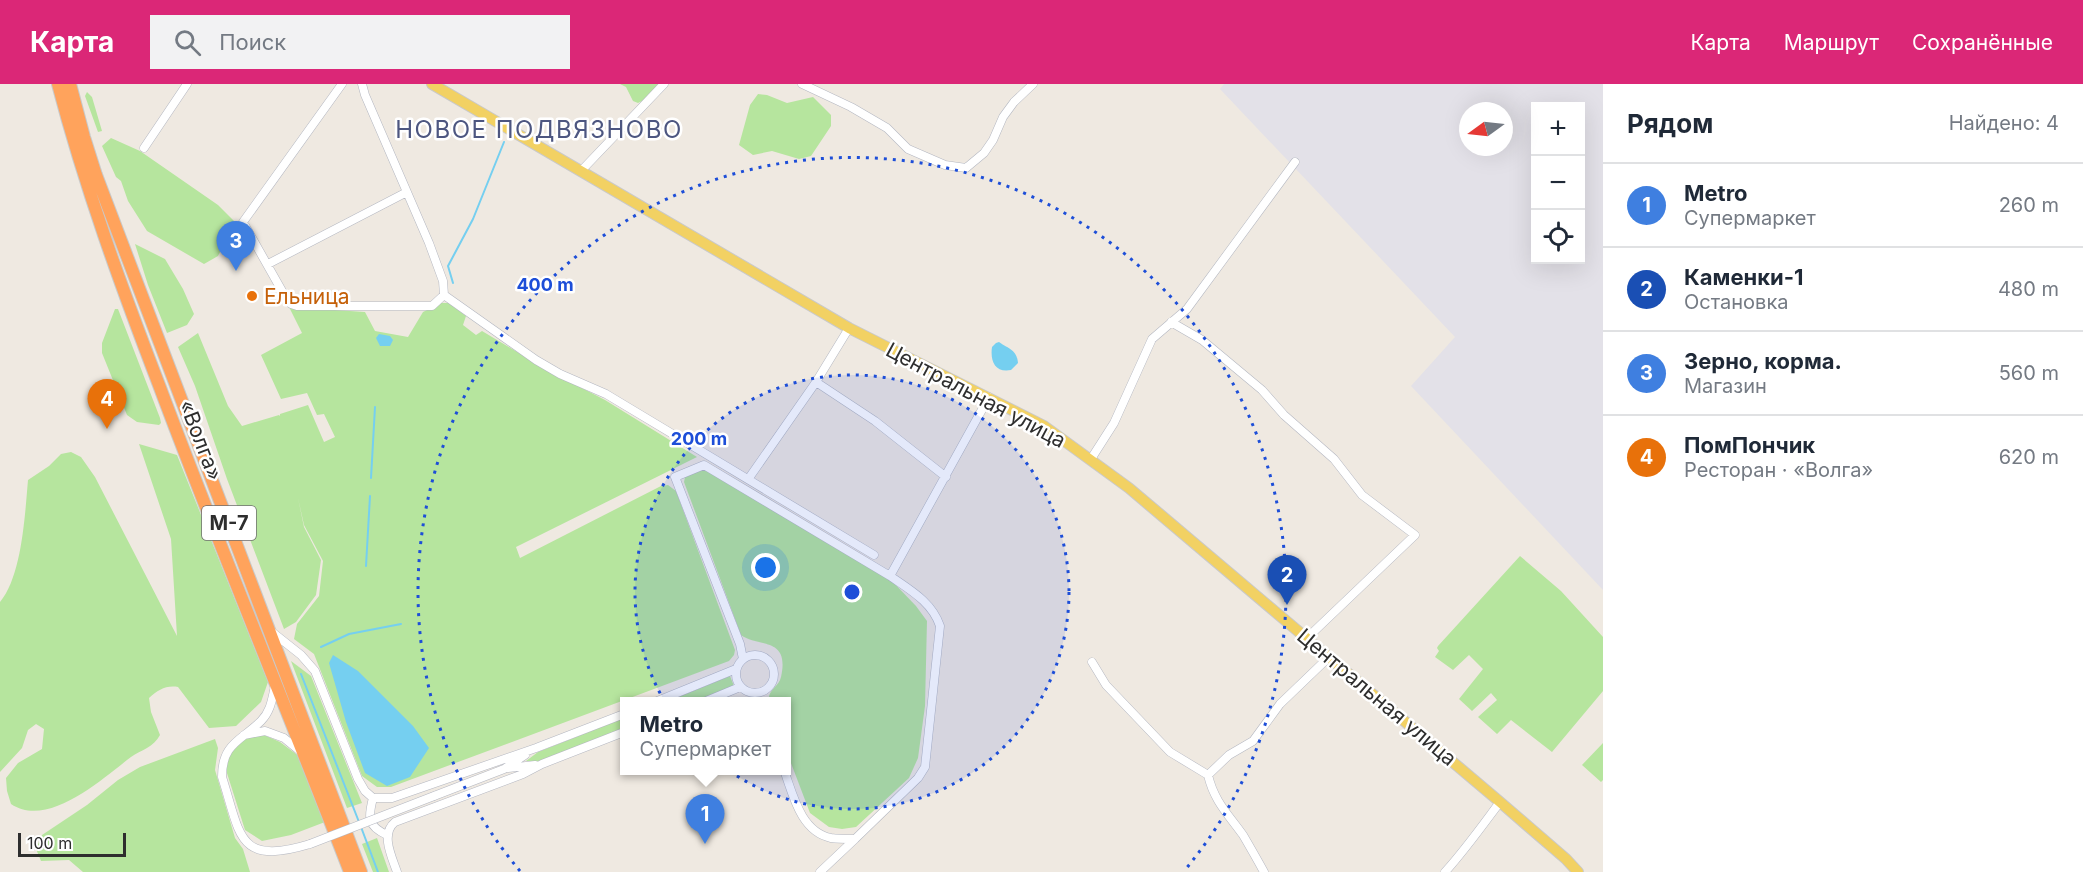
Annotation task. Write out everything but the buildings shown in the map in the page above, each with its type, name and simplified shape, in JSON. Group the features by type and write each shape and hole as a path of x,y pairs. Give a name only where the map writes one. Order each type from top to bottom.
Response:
{"highway":[{"name":"«Волга»","path":"58,84 75,148 117,276 350,872"},
{"name":"«Волга»","path":"70,84 96,175 272,632 361,872"}],"main road":[{"name":"Центральная улица","path":"432,84 849,328 1044,426 1091,459 1307,638 1500,802 1578,872"}],"street":[{"path":"144,148 187,84"},
{"path":"342,84 243,222 291,304 297,306 432,306 444,295"},
{"path":"362,84 443,281 444,295"},
{"path":"581,171 664,84"},
{"path":"802,84 851,107 887,128 908,149 945,165 966,168 984,153 993,140 1003,117 1014,102 1034,84"},
{"path":"1091,459 1114,423 1152,339 1187,309 1198,296 1295,162"},
{"path":"268,264 407,192"},
{"path":"444,295 536,360 560,374 606,394 874,555"},
{"path":"1171,322 1202,340 1262,390 1284,415 1334,459 1362,495 1415,535 1307,638"},
{"path":"749,478 816,381 849,328"},
{"path":"816,381 875,421 946,477"},
{"path":"890,576 989,397"},
{"path":"743,659 740,644 675,477 704,465 890,576 928,604 940,626 925,767 918,778 820,872"},
{"path":"272,632 301,655 315,671 358,779 365,791 373,798 392,798 536,748 620,716"},
{"path":"756,697 740,687 735,676 736,669 743,659 749,656 762,656 772,665 774,671 772,683 759,697"},
{"path":"1208,775 1229,755 1253,741 1280,704 1329,657"},
{"path":"1092,662 1106,685 1170,752 1208,775 1220,805 1242,834 1264,872"},
{"path":"666,697 736,669"},
{"path":"275,683 271,706 261,721 234,742 225,756 222,777 244,839 250,846 261,851 286,851 310,844 504,768 536,748"},
{"path":"716,697 740,687"},
{"path":"243,735 265,731 284,738 304,754"},
{"path":"397,872 387,835 389,827 395,822 523,774 542,764 620,734"},
{"path":"504,768 542,764"},
{"path":"786,775 804,820 817,832 829,838 855,839"},
{"path":"373,798 369,814 370,820 378,831 387,835"},
{"path":"1445,872 1463,853 1500,802"}],"shaded area":[{"path":"1224,84 1603,84 1603,590 1411,386 1455,337 1220,89"}],"green space":[{"path":"620,84 659,84 644,100 638,103 633,101 626,87"},
{"path":"87,92 92,97 102,131 98,132 85,96"},
{"path":"758,94 787,103 813,97 831,115 831,126 811,156 799,159 772,151 753,155 739,145 750,105"},
{"path":"111,138 140,151 218,205 235,222 218,256 204,264 147,231 128,201 121,181 116,177 102,146"},
{"path":"135,244 165,259 183,289 194,314 187,325 167,333"},
{"path":"441,303 449,303 466,316 463,325 476,335 482,331 551,372 605,400 697,457 516,547 520,558 661,486 668,485 676,491 735,650 729,661 632,697 620,697 620,702 391,787 377,787 362,776 314,654 294,639 297,624 319,596 323,561 304,525 298,498 304,527 321,560 316,595 296,622 284,629 227,479 195,386 178,347 198,333 228,406 242,426 280,416 280,414 308,405 324,442 335,437 324,414 317,415 307,393 281,399 261,355 302,333 289,307 365,312 375,331 408,337 423,312"},
{"path":"115,309 118,309 160,418 159,425 137,422 127,415 102,353 102,343"},
{"path":"139,444 177,455 268,682 261,702 236,726 209,728 178,687 166,687 159,690 149,698 151,712 160,735 154,743 74,798 58,806 41,810 26,810 11,804 6,778 18,763 42,749 44,729 36,724 28,730 22,748 0,772 0,602 7,591 18,561 28,480 49,466 61,454 71,452 81,457 95,477 177,636 171,539"},
{"path":"703,466 890,579 927,621 925,706 918,758 909,778 856,827 842,829 829,827 810,813 791,763 791,697 769,697 781,677 783,664 781,655 771,646 741,635 684,482 685,477"},
{"path":"1520,556 1561,591 1603,637 1603,691 1552,752 1511,720 1497,734 1478,717 1497,700 1491,693 1472,711 1459,699 1483,669 1469,655 1453,670 1435,657 1439,651 1438,646"},
{"path":"291,661 311,676 362,803 347,808"},
{"path":"730,676 734,686 705,697 678,697"},
{"path":"620,720 620,731 541,761 526,761 538,752"},
{"path":"264,735 280,742 300,757 325,822 291,835 262,841 245,830 226,770 230,753 244,738"},
{"path":"215,739 218,748 215,770 235,838 243,849 250,872 83,872 69,860 41,861 36,849 42,835 87,805 118,780 140,767"},
{"path":"1603,743 1603,780 1601,782 1582,765"},
{"path":"377,838 389,872 373,872 362,844"}],"water":[{"path":"379,334 390,336 393,340 390,346 380,346 376,338"},
{"path":"999,342 1016,355 1018,363 1011,370 997,368 993,361 992,347"},
{"path":"333,655 358,671 413,726 429,748 410,777 387,786 365,773 346,722 329,663"}],"waterway":[{"path":"453,283 448,266 473,219 504,142"},
{"path":"371,478 375,407"},
{"path":"366,566 370,496"},
{"path":"321,647 349,634 401,624"},
{"path":"301,674 359,822"},
{"path":"361,827 378,872"}],"place":[{"name":"Зерно, корма.","path":"236,271"},
{"name":"Ельница","path":"252,296"},
{"name":"ПомПончик","path":"107,429"},
{"name":"Каменки-1","path":"1287,605"},
{"name":"Metro","path":"705,844"}],"district":[{"name":"НОВОЕ ПОДВЯЗНОВО","path":"539,129"}]}
